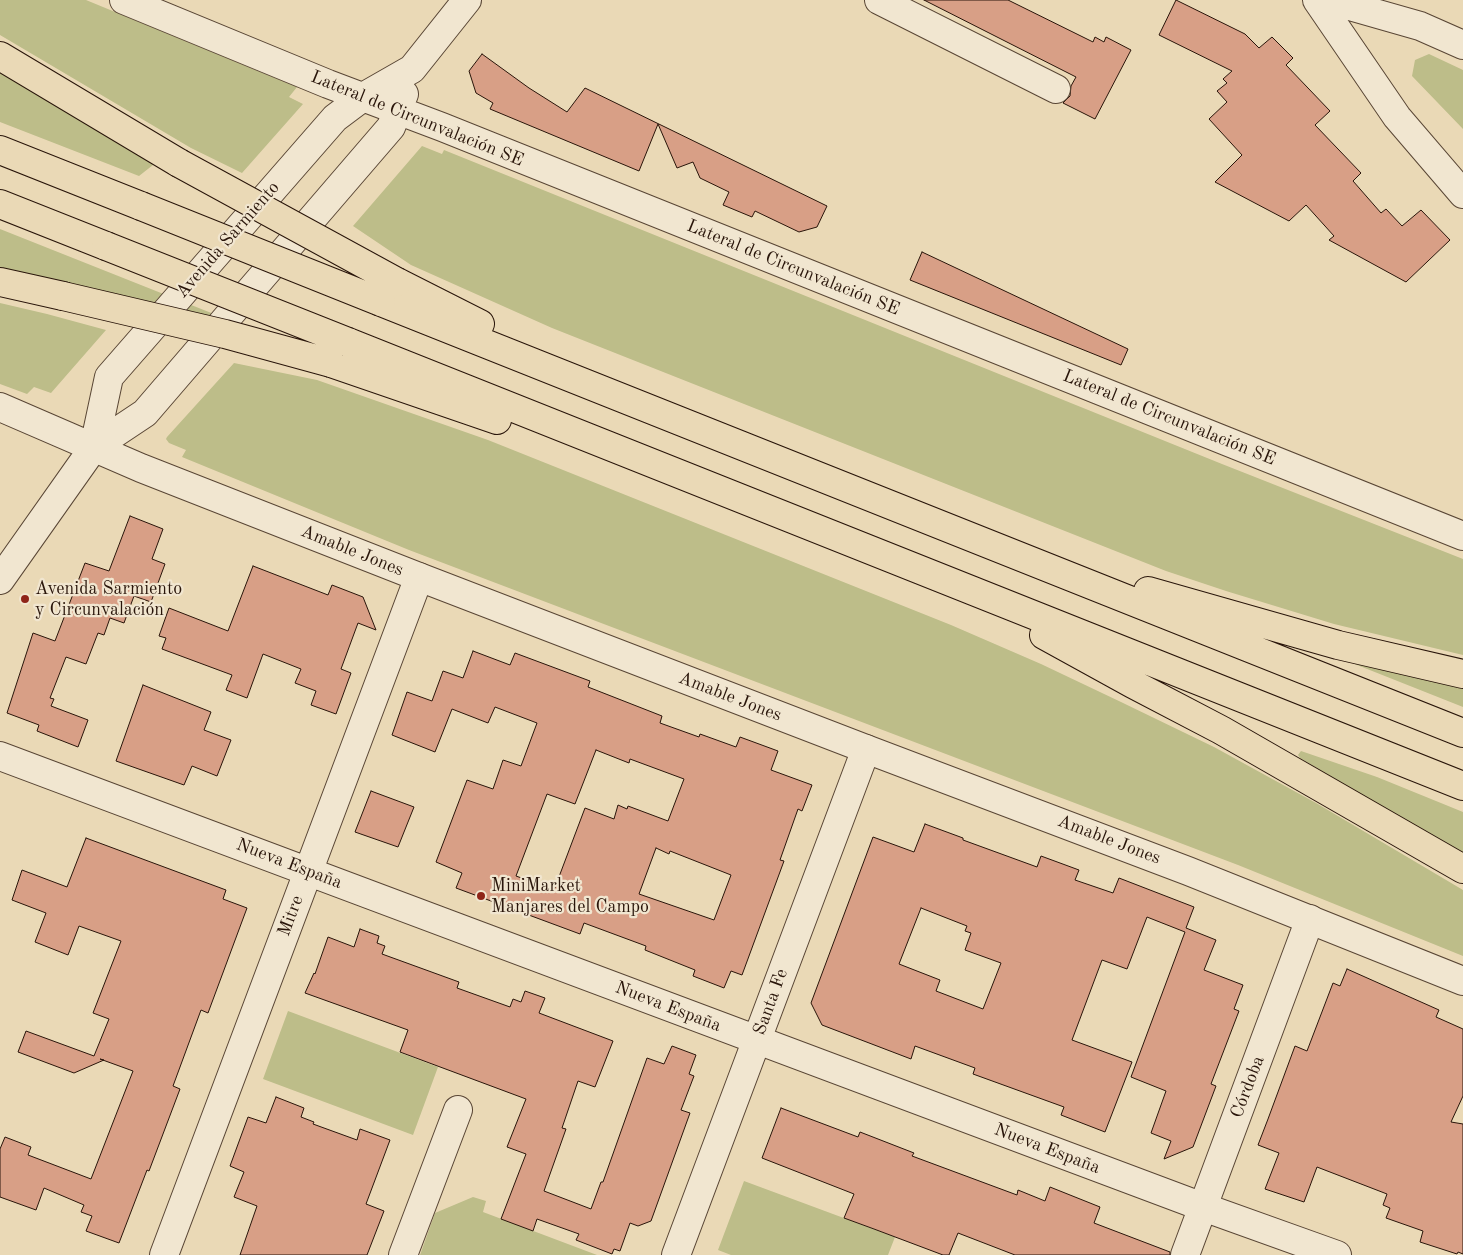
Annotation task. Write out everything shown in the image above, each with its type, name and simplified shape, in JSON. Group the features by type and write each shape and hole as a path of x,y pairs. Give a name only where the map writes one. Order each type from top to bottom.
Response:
{"highway":[{"path":"0,56 179,162 389,292"},
{"path":"0,150 141,206 389,292 633,401 1463,733"},
{"path":"0,204 1463,786"},
{"path":"0,282 216,332 331,363 812,526"},
{"path":"1001,549 1338,645 1463,674"},
{"path":"924,571 1220,730 1463,869"}],"street":[{"name":"Lateral de Circunvalación SE","path":"124,0 328,84 1463,536"},
{"name":"Avenida Sarmiento","path":"0,580 94,447 144,413 391,127 412,69 467,0"},
{"path":"879,0 1056,89"},
{"path":"1317,0 1396,116 1463,194"},
{"path":"1329,0 1420,26 1463,45"},
{"name":"Avenida Sarmiento","path":"94,447 109,377 335,118 363,97 412,69"},
{"name":"Amable Jones","path":"0,407 140,468 419,578 1180,867 1463,981"},
{"name":"Mitre","path":"164,1255 419,578"},
{"name":"Santa Fe","path":"676,1255 866,749"},
{"name":"Nueva España","path":"0,756 1203,1207 1337,1255"},
{"name":"Córdoba","path":"1185,1255 1310,919"},
{"path":"403,1255 458,1110"}],"green space":[{"path":"0,0 86,0 297,87 289,97 303,104 242,173 191,148 0,35"},
{"path":"1429,54 1463,70 1463,129 1412,76 1415,60"},
{"path":"0,67 153,162 153,165 139,176 0,122"},
{"path":"422,146 442,154 444,150 1222,464 1463,559 1463,655 1334,624 1166,571 552,328 411,265 353,226"},
{"path":"0,229 234,322 0,270"},
{"path":"0,303 106,330 51,393 34,387 27,394 0,384"},
{"path":"234,363 317,380 488,440 951,625 1041,664 1121,702 1214,747 1316,803 1463,890 1463,956 1238,865 409,550 182,457 186,450 169,443 166,439 167,437"},
{"path":"1347,661 1463,685 1463,707"},
{"path":"1301,751 1377,777 1463,812 1463,856 1300,758 1298,755"},
{"path":"288,1011 438,1067 413,1135 263,1079"},
{"path":"744,1181 895,1237 888,1255 731,1255 718,1250"},
{"path":"473,1197 486,1201 483,1212 597,1255 420,1255 435,1213"}],"building":[{"path":"924,0 1008,0 1093,42 1095,37 1104,42 1106,37 1131,50 1095,119 1063,103 1070,96 1071,86 1076,77"},
{"path":"1176,0 1245,34 1259,48 1272,37 1293,58 1286,65 1330,111 1315,125 1361,173 1353,181 1381,213 1386,209 1402,226 1421,210 1450,240 1406,282 1329,240 1334,236 1306,205 1289,221 1215,182 1242,155 1209,119 1227,102 1217,91 1227,83 1223,79 1232,71 1159,35"},
{"path":"482,54 529,88 567,112 585,88 827,206 817,227 799,232 755,211 752,217 723,205 729,192 700,178 693,162 677,168 658,124 639,171 490,109 493,103 476,93 469,71"},
{"path":"922,252 1128,349 1121,365 910,280"},
{"path":"130,516 163,529 152,559 165,564 151,602 134,596 124,623 110,618 104,635 98,633 86,664 66,657 50,698 54,699 51,706 88,720 78,747 37,731 39,725 7,713 33,633 55,641 85,563 109,571"},
{"path":"253,566 328,595 332,585 363,597 376,630 358,623 341,669 351,673 336,714 311,705 316,691 295,683 301,669 263,654 247,698 226,690 232,675 162,649 166,638 159,636 169,608 228,631"},
{"path":"473,651 510,665 515,653 590,681 588,687 662,716 660,723 699,737 700,734 736,747 740,737 778,751 771,770 812,785 802,811 798,809 780,860 784,861 742,975 731,971 724,988 693,976 695,970 645,950 646,946 584,923 580,934 456,888 462,873 436,862 467,780 493,789 503,760 521,766 537,723 495,707 488,723 452,709 435,752 392,735 407,692 432,701 443,671 463,678","holes":["596,750 629,763 630,759 684,779 668,821 628,806 627,809 618,805 614,819 585,808 554,890 516,876 547,794 575,804","656,848 669,854 670,851 731,875 714,920 639,894"]},
{"path":"143,685 211,712 204,730 231,740 217,776 192,766 184,785 116,761"},
{"path":"371,791 414,807 398,847 355,832"},
{"path":"925,824 1037,867 1041,856 1079,870 1075,880 1113,893 1119,878 1194,907 1186,928 1216,940 1204,970 1243,985 1234,1009 1239,1011 1211,1084 1216,1086 1193,1147 1164,1159 1171,1141 1151,1133 1166,1091 1131,1077 1185,932 1147,917 1127,969 1102,960 1072,1040 1132,1062 1105,1132 1061,1115 1064,1107 973,1074 975,1068 915,1046 911,1059 822,1025 811,1003 873,837 914,852","holes":["921,908 967,926 965,931 971,933 965,950 1001,963 983,1009 936,991 940,980 899,964"]},
{"path":"86,838 226,890 223,899 247,908 208,1013 201,1010 173,1086 180,1089 119,1243 86,1231 92,1216 81,1212 84,1205 44,1188 36,1210 0,1197 0,1149 5,1137 31,1147 28,1155 91,1179 133,1071 103,1060 74,1073 18,1052 26,1031 94,1056 109,1019 93,1013 121,941 79,926 68,955 35,942 46,913 12,900 22,870 67,887"},
{"path":"360,929 379,936 377,943 385,946 382,954 459,982 457,988 510,1007 513,999 521,1002 525,991 545,998 539,1013 613,1041 595,1087 578,1081 562,1128 566,1129 544,1191 591,1209 601,1182 603,1182 647,1058 664,1064 672,1046 696,1055 689,1074 694,1076 681,1110 690,1113 651,1221 638,1226 630,1223 620,1251 614,1249 612,1254 576,1240 579,1234 537,1219 533,1231 501,1219 526,1154 507,1147 526,1099 400,1052 408,1030 305,993 315,974 328,937 354,947"},
{"path":"1347,969 1439,1010 1436,1017 1463,1029 1463,1096 1451,1122 1463,1124 1463,1254 1458,1252 1457,1254 1420,1242 1423,1231 1386,1218 1390,1208 1383,1205 1387,1194 1317,1167 1304,1202 1265,1189 1279,1153 1258,1145 1295,1046 1307,1051 1333,983 1340,986"},
{"path":"276,1097 304,1108 301,1117 314,1122 313,1124 357,1140 360,1129 390,1140 366,1204 384,1211 367,1255 240,1255 257,1206 234,1197 244,1172 230,1166 248,1117 266,1123"},
{"path":"781,1108 858,1137 860,1132 914,1153 912,1156 1017,1195 1018,1190 1045,1201 1050,1187 1100,1207 1094,1223 1170,1252 1170,1255 1015,1255 958,1233 949,1255 943,1255 844,1218 854,1194 762,1158"}],"place":[{"name":"Avenida Sarmiento y Circunvalación","path":"25,599"},
{"name":"MiniMarket Manjares del Campo","path":"481,896"}]}
